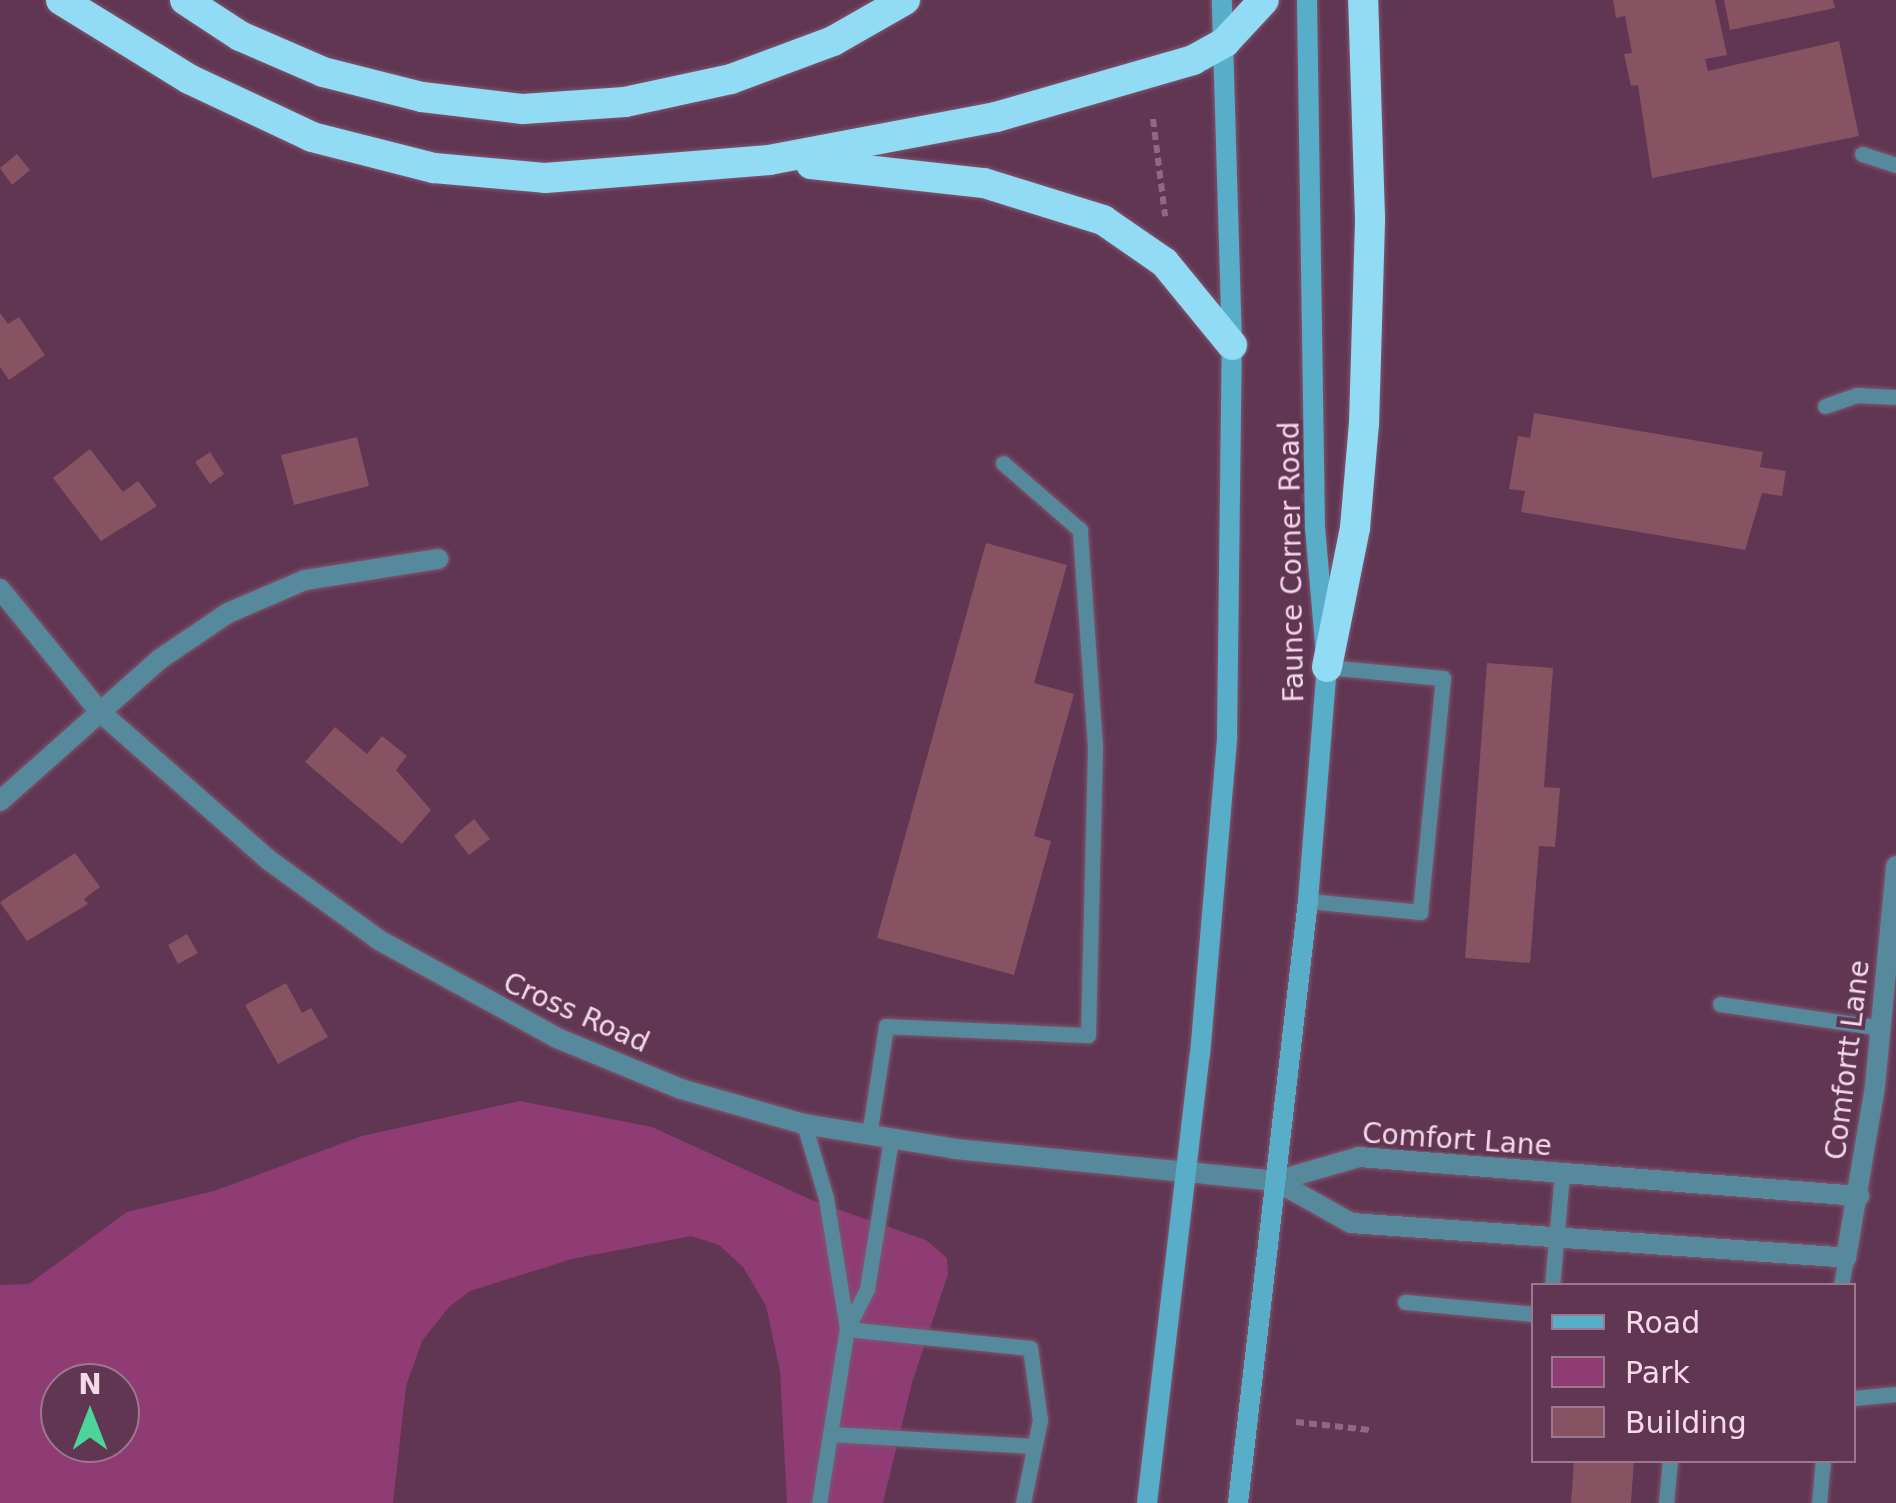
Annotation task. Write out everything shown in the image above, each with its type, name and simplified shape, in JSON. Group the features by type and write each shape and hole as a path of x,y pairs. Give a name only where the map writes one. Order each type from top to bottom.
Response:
{"highway":[{"path":"61,0 251,110 376,157 482,175 545,178 768,160 996,117 1173,68 1225,42 1264,0"},
{"path":"185,0 240,36 323,72 422,97 523,108 625,102 731,79 833,41 905,0"},
{"path":"1327,667 1355,528 1364,424 1370,218 1363,0"},
{"path":"768,160 984,183 1103,220 1165,263 1232,345"}],"main road":[{"path":"1146,1503 1187,1171 1227,738 1232,345 1222,0"},
{"name":"Faunce Corner Road","path":"1238,1503 1308,901 1327,667 1315,528 1307,0"}],"street":[{"path":"0,801 99,711 192,635 267,594 349,571 438,559"},
{"name":"Cross Road","path":"0,588 99,711 270,862 437,976 620,1064 745,1110 804,1124 891,1139 1276,1181"},
{"name":"Comfortt Lane","path":"1846,1258 1859,1196 1892,951 1896,866"},
{"name":"Comfort Lane","path":"1276,1181 1359,1157 1859,1196"},
{"path":"1276,1181 1351,1223 1556,1242 1846,1258"}],"lane":[{"path":"1862,154 1896,165"},
{"path":"1825,406 1857,395 1896,397"},
{"path":"869,1135 886,1026 1088,1034 1095,747 1080,530 1003,463"},
{"path":"1308,901 1420,912 1443,678 1327,667"},
{"path":"1720,1004 1881,1028"},
{"path":"804,1124 826,1198 848,1329"},
{"path":"820,1498 848,1329 867,1289 891,1139"},
{"path":"1552,1283 1562,1174"},
{"path":"1842,1283 1846,1258"},
{"path":"1404,1302 1531,1314"},
{"path":"848,1329 1030,1348 1040,1420 1019,1502"},
{"path":"1856,1398 1896,1394"},
{"path":"830,1434 1034,1446"},
{"path":"1666,1503 1670,1463"},
{"path":"1819,1503 1822,1463"}],"path":[{"path":"1154,119 1165,216"},
{"path":"1296,1422 1370,1430"}],"green space":[{"path":"520,1101 652,1127 814,1201 926,1240 947,1258 948,1274 912,1383 883,1503 787,1503 780,1371 766,1306 743,1267 719,1245 691,1236 572,1259 470,1291 449,1307 422,1341 406,1386 393,1503 0,1503 0,1285 29,1284 127,1212 214,1191 362,1136"}],"building":[{"path":"1613,0 1715,0 1727,55 1705,59 1708,71 1839,41 1859,136 1652,178 1638,85 1631,86 1624,54 1632,53 1625,16 1616,18"},
{"path":"1724,0 1833,0 1835,8 1730,30"},
{"path":"17,154 30,170 12,185 0,168"},
{"path":"0,313 8,324 19,317 45,355 9,380 0,367"},
{"path":"1534,413 1763,452 1760,467 1786,471 1782,496 1762,493 1745,550 1521,512 1525,491 1509,489 1518,436 1530,438"},
{"path":"357,437 369,486 294,505 281,455"},
{"path":"90,449 123,492 138,481 157,506 101,541 53,478"},
{"path":"210,452 224,474 210,484 195,462"},
{"path":"986,543 1067,565 1034,683 1074,694 1034,836 1051,841 1014,975 877,938"},
{"path":"1487,663 1553,668 1544,787 1560,788 1555,847 1539,846 1530,963 1465,958"},
{"path":"335,727 367,754 382,736 407,756 396,770 431,810 402,844 305,762"},
{"path":"474,819 490,839 469,855 454,836"},
{"path":"75,853 100,887 84,899 88,904 27,941 0,902"},
{"path":"187,934 198,953 178,964 168,945"},
{"path":"286,983 302,1013 311,1008 328,1037 278,1064 245,1005"},
{"path":"1574,1463 1634,1463 1631,1503 1571,1503"}]}
